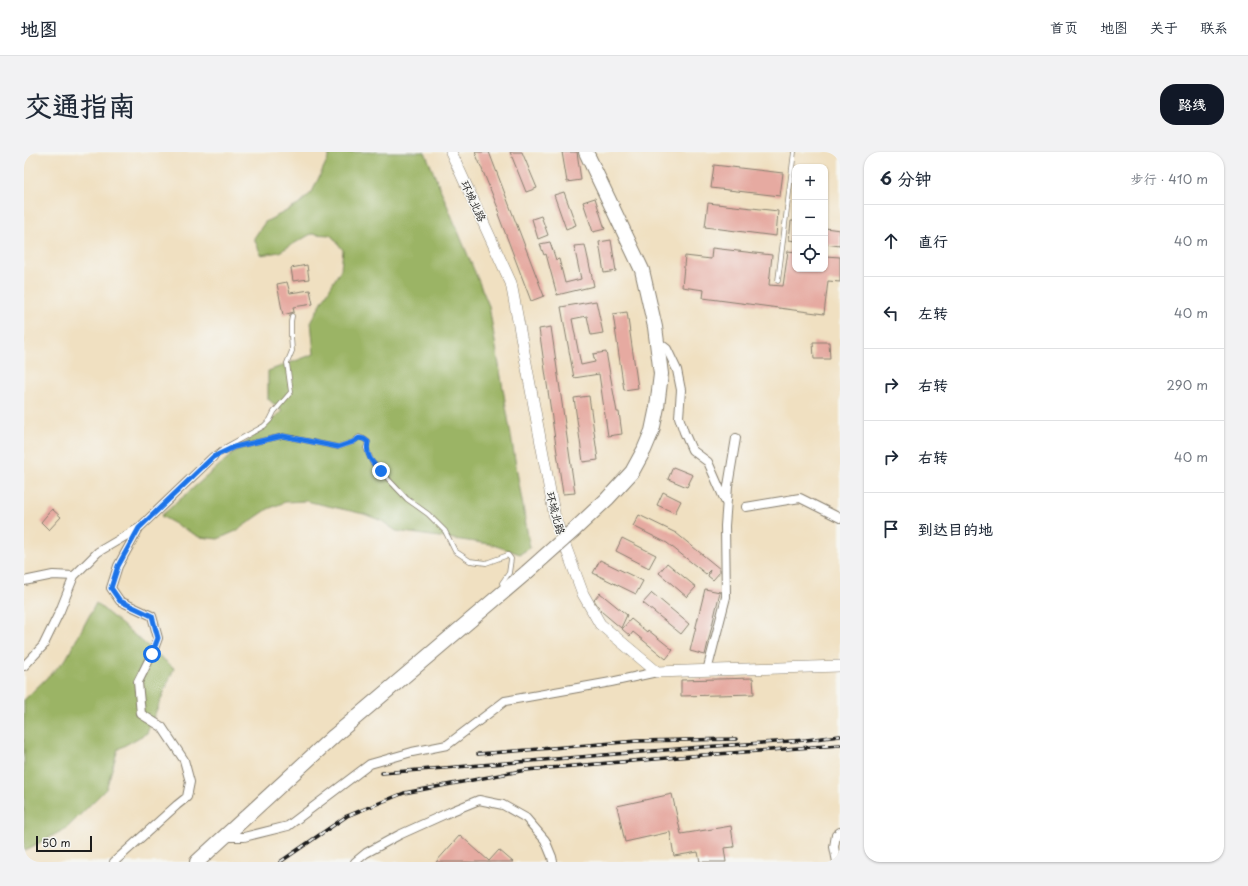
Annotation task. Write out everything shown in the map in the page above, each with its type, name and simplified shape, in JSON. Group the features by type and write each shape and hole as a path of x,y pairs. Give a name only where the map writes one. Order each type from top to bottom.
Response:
{"highway":[{"path":"198,862 334,736 528,572 607,499 632,472 652,432 660,374 657,341 642,270 586,152"}],"street":[{"name":"环城北路","path":"451,152 512,283 554,518 583,594 600,624 657,672"},
{"path":"657,341 667,350 677,370 681,390 679,417 689,444 692,450 708,462 727,505"},
{"path":"707,671 726,596 725,526 728,486 736,438"},
{"path":"24,666 43,646 60,611 74,576 98,552 139,528 213,457"},
{"path":"746,507 800,498 840,518"},
{"path":"114,862 187,797 190,782 184,760 162,727 140,714 138,682 158,638 152,616 120,601 111,588 118,566 139,528"},
{"path":"24,582 53,575 74,576"},
{"path":"224,837 244,837 288,826 370,764 412,752 446,745 505,701 657,672 840,666"},
{"path":"355,862 366,853 400,835 479,800 503,805 526,818 545,840 553,862"},
{"path":"837,862 834,846 836,835 840,832"}],"lane":[{"path":"778,281 794,152"},
{"path":"213,457 226,447 264,426 291,392 287,363 292,351 292,316"},
{"path":"213,457 234,447 283,436 338,447 353,442 359,438 364,439 368,442 366,448 372,462 407,499 428,514 445,531 455,551 470,561 486,563 508,555 511,559 509,572 502,583 506,590"}],"green space":[{"path":"329,152 425,152 489,306 530,548 520,554 490,544 396,531 382,521 364,514 306,501 285,502 268,509 236,531 218,539 199,537 161,516 282,411 268,399 268,371 314,354 311,321 341,269 343,250 331,235 311,234 279,252 261,255 254,238 265,222 298,205 312,192 329,156"},
{"path":"96,603 174,668 147,733 118,749 106,789 67,828 24,851 24,700 66,659"}],"building":[{"path":"475,152 489,152 544,296 531,301 498,214 500,213"},
{"path":"510,152 522,152 537,188 526,192"},
{"path":"562,152 577,152 581,180 567,182"},
{"path":"714,165 783,173 780,196 711,188"},
{"path":"564,192 576,225 566,229 554,195"},
{"path":"595,198 605,229 593,232 583,202"},
{"path":"708,203 778,211 776,236 705,227"},
{"path":"541,216 548,235 538,239 532,219"},
{"path":"791,221 792,221 792,240 789,240"},
{"path":"828,228 840,230 840,246 828,244"},
{"path":"611,240 616,271 604,273 599,242"},
{"path":"550,242 556,260 559,259 565,283 581,279 574,246 585,245 594,286 557,295 546,254 544,255 540,244"},
{"path":"712,248 772,255 769,285 783,286 788,251 792,252 792,272 828,272 828,256 840,257 840,282 828,281 824,314 703,298 704,290 682,287 685,256 711,259"},
{"path":"307,265 309,279 293,281 291,268"},
{"path":"287,282 290,293 310,290 313,304 293,307 294,312 283,315 277,284"},
{"path":"596,301 603,333 591,335 587,316 572,319 581,365 595,362 593,354 606,352 617,412 619,412 622,434 608,436 599,374 574,378 561,307"},
{"path":"627,312 638,388 624,390 613,314"},
{"path":"551,327 575,493 563,494 539,329"},
{"path":"813,342 829,342 830,359 814,359"},
{"path":"589,396 598,460 583,462 574,398"},
{"path":"673,467 693,475 687,487 668,479"},
{"path":"663,492 681,501 675,513 657,505"},
{"path":"52,509 61,517 49,530 41,522"},
{"path":"639,515 676,533 720,569 720,572 713,580 708,576 710,570 706,574 667,543 633,526"},
{"path":"622,538 656,555 649,568 616,551"},
{"path":"600,560 643,581 636,594 593,573"},
{"path":"667,563 696,587 687,597 659,573"},
{"path":"705,589 720,592 705,655 690,651"},
{"path":"600,593 627,615 621,628 602,612 594,600"},
{"path":"652,593 689,624 681,634 643,603"},
{"path":"631,619 647,632 648,630 673,650 666,659 633,632 630,636 622,629"},
{"path":"753,678 754,694 681,696 681,680"},
{"path":"672,794 681,834 731,826 734,847 724,848 726,862 700,862 698,852 674,856 670,832 625,842 617,806"},
{"path":"460,835 489,861 499,850 513,862 436,862"}],"railway":[{"path":"382,773 806,740 840,736"},
{"path":"478,754 637,741 736,739"},
{"path":"280,862 347,816 404,793 526,770 840,745"}],"route":[{"path":"152,654 158,638 152,616 120,601 111,588 118,566 139,528 213,457 234,447 283,436 338,447 353,442 359,438 368,442 366,448 369,456 372,462 381,471"}]}
